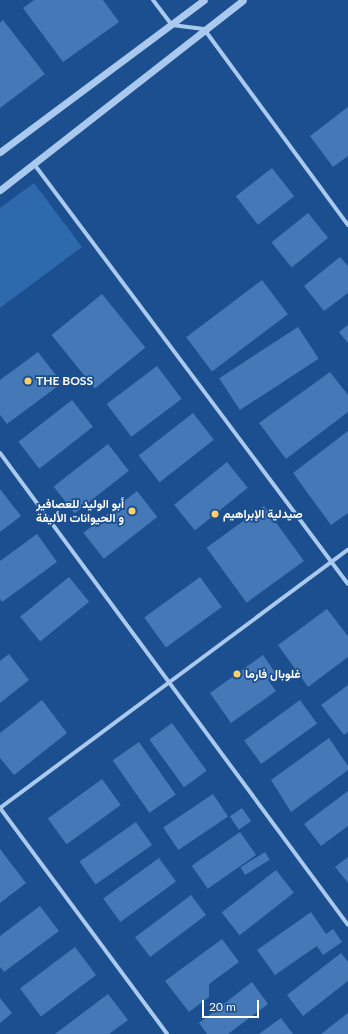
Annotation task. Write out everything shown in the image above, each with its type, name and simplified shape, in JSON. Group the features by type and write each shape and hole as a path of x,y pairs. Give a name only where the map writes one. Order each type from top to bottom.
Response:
{"street":[{"path":"153,0 172,25 204,29 348,225"},
{"path":"0,152 204,0"},
{"path":"0,190 243,0"},
{"path":"34,164 348,584"},
{"path":"0,453 348,925"},
{"path":"167,1034 0,808 348,550"}],"shaded area":[{"path":"34,183 82,247 0,308 0,208"}],"building":[{"path":"34,0 103,0 119,22 63,62 23,8"},
{"path":"3,20 45,74 0,108 0,23"},
{"path":"348,107 348,156 333,167 310,136"},
{"path":"272,168 294,196 258,225 236,196"},
{"path":"308,213 328,238 292,267 271,243"},
{"path":"340,257 348,266 348,293 324,311 304,286"},
{"path":"262,280 288,314 212,372 186,337"},
{"path":"102,294 145,348 95,389 51,335"},
{"path":"348,325 348,343 339,332"},
{"path":"298,327 319,359 240,410 219,378"},
{"path":"38,352 62,383 7,424 0,415 0,380"},
{"path":"157,366 182,399 131,437 107,404"},
{"path":"330,372 348,395 348,412 286,459 259,423"},
{"path":"72,400 93,427 39,469 18,442"},
{"path":"193,413 214,440 160,482 139,455"},
{"path":"348,431 348,513 331,525 293,473"},
{"path":"108,444 129,471 75,513 54,486"},
{"path":"227,462 248,488 195,530 174,505"},
{"path":"0,489 21,516 0,532"},
{"path":"137,491 157,517 104,559 83,533"},
{"path":"264,506 304,561 247,603 207,548"},
{"path":"37,534 57,562 2,602 0,599 0,561"},
{"path":"69,577 89,602 40,642 20,617"},
{"path":"200,577 222,607 166,647 144,618"},
{"path":"327,609 348,636 348,657 308,687 278,645"},
{"path":"9,654 29,680 0,703 0,661"},
{"path":"263,655 276,674 268,680 276,691 231,723 210,693"},
{"path":"348,685 348,732 344,735 321,705"},
{"path":"42,700 67,733 14,775 0,758 0,733"},
{"path":"300,700 317,723 261,764 244,741"},
{"path":"172,723 207,771 184,787 149,739"},
{"path":"329,738 348,766 348,770 291,812 271,780"},
{"path":"139,742 176,794 149,813 113,760"},
{"path":"102,779 121,805 67,844 48,818"},
{"path":"348,791 348,826 321,846 304,824"},
{"path":"213,794 228,816 178,850 163,828"},
{"path":"242,808 251,821 239,830 230,817"},
{"path":"136,822 152,845 96,885 79,862"},
{"path":"240,832 256,855 208,889 192,866"},
{"path":"0,849 26,883 0,903"},
{"path":"265,852 270,860 245,875 240,867"},
{"path":"348,857 348,883 335,867"},
{"path":"159,858 176,881 120,922 103,899"},
{"path":"276,870 294,893 239,935 222,912"},
{"path":"191,895 206,915 150,957 135,937"},
{"path":"40,906 59,931 4,972 0,967 0,936"},
{"path":"311,912 326,934 333,929 342,942 323,955 317,946 275,975 257,950"},
{"path":"222,939 239,962 209,984 209,997 189,1012 165,981"},
{"path":"75,947 96,975 41,1016 20,989"},
{"path":"341,953 348,962 348,981 303,1016 287,995"},
{"path":"252,982 268,1004 228,1034 207,1034 199,1023"},
{"path":"108,994 128,1020 109,1034 55,1034"},
{"path":"0,998 12,1013 0,1023"},
{"path":"348,1013 348,1034 321,1034"},
{"path":"281,1018 293,1034 259,1034"}],"place":[{"name":"THE BOSS","path":"28,381"},
{"name":"أبو الوليد للعصافير و الحيوانات الأليفة","path":"132,511"},
{"name":"صيدلية الإبراهيم","path":"215,514"},
{"name":"غلوبال فارما","path":"237,674"}]}
